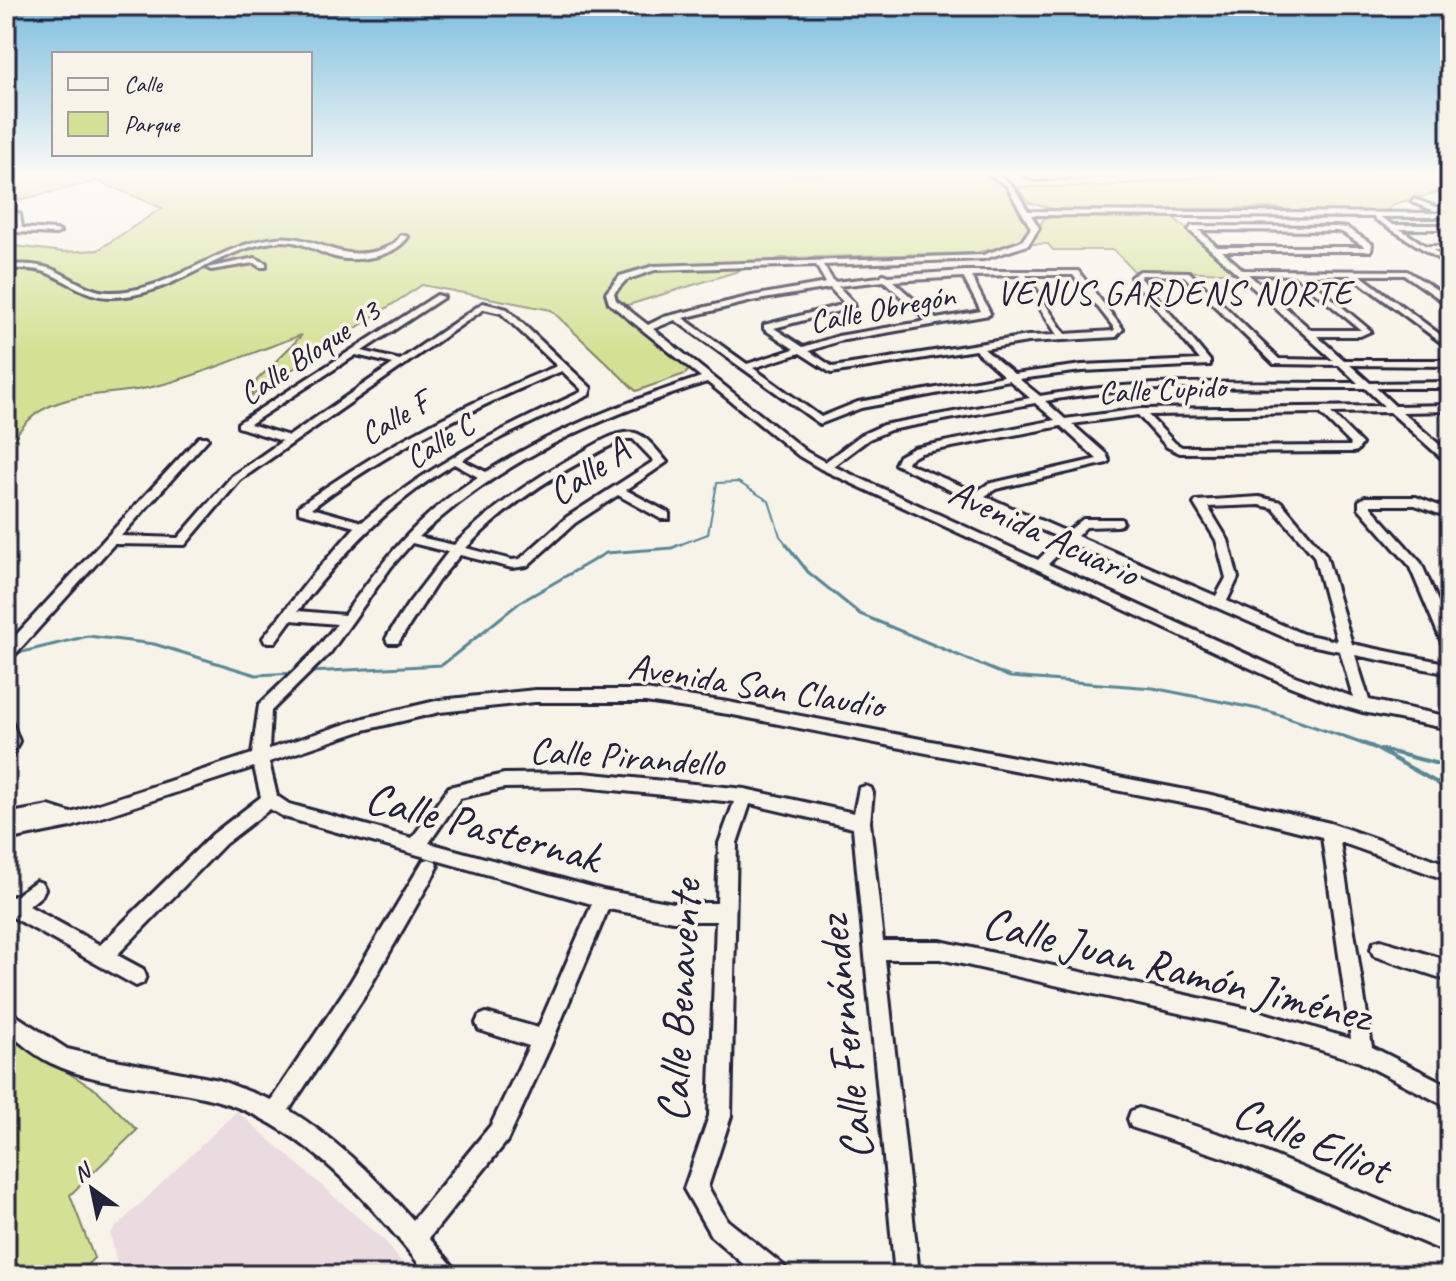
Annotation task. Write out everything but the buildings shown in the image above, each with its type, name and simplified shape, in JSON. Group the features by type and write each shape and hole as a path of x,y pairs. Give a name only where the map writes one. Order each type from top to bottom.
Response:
{"street":[{"path":"648,329 678,318 827,279 965,273 1075,273 1119,329 1116,334 1062,336 831,370 767,327 851,305 827,279 819,264 937,261 1004,253 1031,238 1033,234"},
{"path":"1198,234 1450,460"},
{"path":"1215,249 1368,249 1369,246 1348,234"},
{"path":"1403,234 1450,264"},
{"path":"6,267 42,269 90,291 114,296 150,290 232,252 267,240 287,239 343,259 387,251 404,237"},
{"path":"1425,248 1450,248"},
{"path":"187,273 244,261 255,260 263,265"},
{"name":"Avenida Acuario","path":"819,264 654,268 616,282 610,293 612,301 803,454 825,467 1290,680 1363,706 1450,723"},
{"path":"1241,272 1407,273 1450,302"},
{"path":"1296,272 1367,331 1309,333"},
{"name":"Calle Obregón","path":"746,367 861,334 986,313 965,273"},
{"path":"1021,273 1062,336"},
{"path":"1352,273 1450,346"},
{"path":"678,318 820,421 858,405 1012,377 1082,368 1207,363 1135,274 1186,274 1277,362 1450,363"},
{"path":"883,276 934,322"},
{"name":"Calle Bloque 13","path":"290,440 242,425 440,297"},
{"name":"Calle C","path":"270,638 364,526 414,486 505,430 586,393 586,388 514,318 504,311 483,306 401,363"},
{"path":"975,498 992,486 1103,461 1102,456 977,347"},
{"path":"354,352 401,363"},
{"path":"113,540 181,542 236,478 401,363"},
{"name":"Calle F","path":"364,526 303,509 388,449 459,411 564,367"},
{"path":"102,957 219,839 270,800 260,757 264,709 326,648 376,575 409,538 486,476 536,447 599,416 708,378"},
{"path":"825,467 865,437 887,427 1037,399 1147,387 1450,385"},
{"name":"Calle Cupido","path":"975,498 901,464 903,458 918,450 1063,422 1140,412 1450,408"},
{"path":"1140,412 1171,445 1180,450 1353,449 1357,444 1322,409"},
{"name":"Calle A","path":"393,639 423,588 456,550 487,519 528,488 563,466 631,434 661,462 571,520 523,563 512,564 456,550 409,538"},
{"path":"6,655 203,439"},
{"path":"454,460 486,476"},
{"path":"616,489 665,516"},
{"path":"975,498 1300,638 1450,669"},
{"path":"1219,604 1232,578 1222,540 1200,504 1259,501 1277,505 1320,555 1363,706"},
{"path":"1450,514 1416,501 1365,501 1365,508 1415,563 1450,645"},
{"path":"1040,565 1065,537 1083,523 1117,522"},
{"path":"288,615 345,620"},
{"name":"Avenida San Claudio","path":"6,832 71,820 364,724 440,706 535,696 645,696 728,708 1193,799 1330,831 1450,873"},
{"path":"6,724 11,741 6,752"},
{"name":"Calle Pirandello","path":"416,847 455,792 504,781 583,780 745,796 861,822"},
{"name":"Calle Fernández","path":"865,793 861,822 906,1265 903,1275"},
{"name":"Calle Benavente","path":"745,796 728,843 720,1116 696,1189 719,1228 775,1275"},
{"name":"Calle Pasternak","path":"270,800 284,810 603,899 673,912 725,912"},
{"path":"6,821 49,813 71,820"},
{"path":"1330,831 1363,1053"},
{"path":"274,1114 357,990 429,867"},
{"path":"36,889 10,905 136,976"},
{"path":"414,1238 499,1133 543,1040 603,899"},
{"path":"1381,949 1450,971"},
{"name":"Calle Juan Ramón Jiménez","path":"876,950 940,950 1258,1021 1363,1053 1450,1097"},
{"path":"6,1019 65,1058 239,1097 274,1114 332,1155 414,1238 444,1275"},
{"path":"486,1023 543,1040"},
{"name":"Calle Elliot","path":"1139,1119 1229,1148 1450,1242"}],"shaded area":[{"path":"237,1111 386,1242 411,1275 108,1275 118,1267 110,1233"}],"green space":[{"path":"123,234 1028,234 1022,242 975,253 781,258 615,309 690,369 685,374 636,391 551,310 422,285 250,397 257,380 302,335 171,382 56,404 33,416 6,448 6,245 64,252 98,250"},
{"path":"1036,234 1192,234 1237,273 1134,271 1114,250 1053,250 1048,244 1030,244"},
{"path":"6,1034 99,1092 137,1130 70,1195 94,1258 77,1275 6,1275"}],"waterway":[{"path":"679,545 708,534 717,483 738,482 769,501 780,536 788,546"},
{"path":"786,544 808,572 860,614 1010,677 1153,688 1268,711 1347,738"},
{"path":"310,672 442,665 519,603 606,553 679,545"},
{"path":"6,656 88,636 154,644 256,675 295,673"},
{"path":"1342,736 1373,747 1450,790"},
{"path":"1380,749 1450,767"}],"district":[{"name":"VENUS GARDENS NORTE","path":"1175,292"}]}
